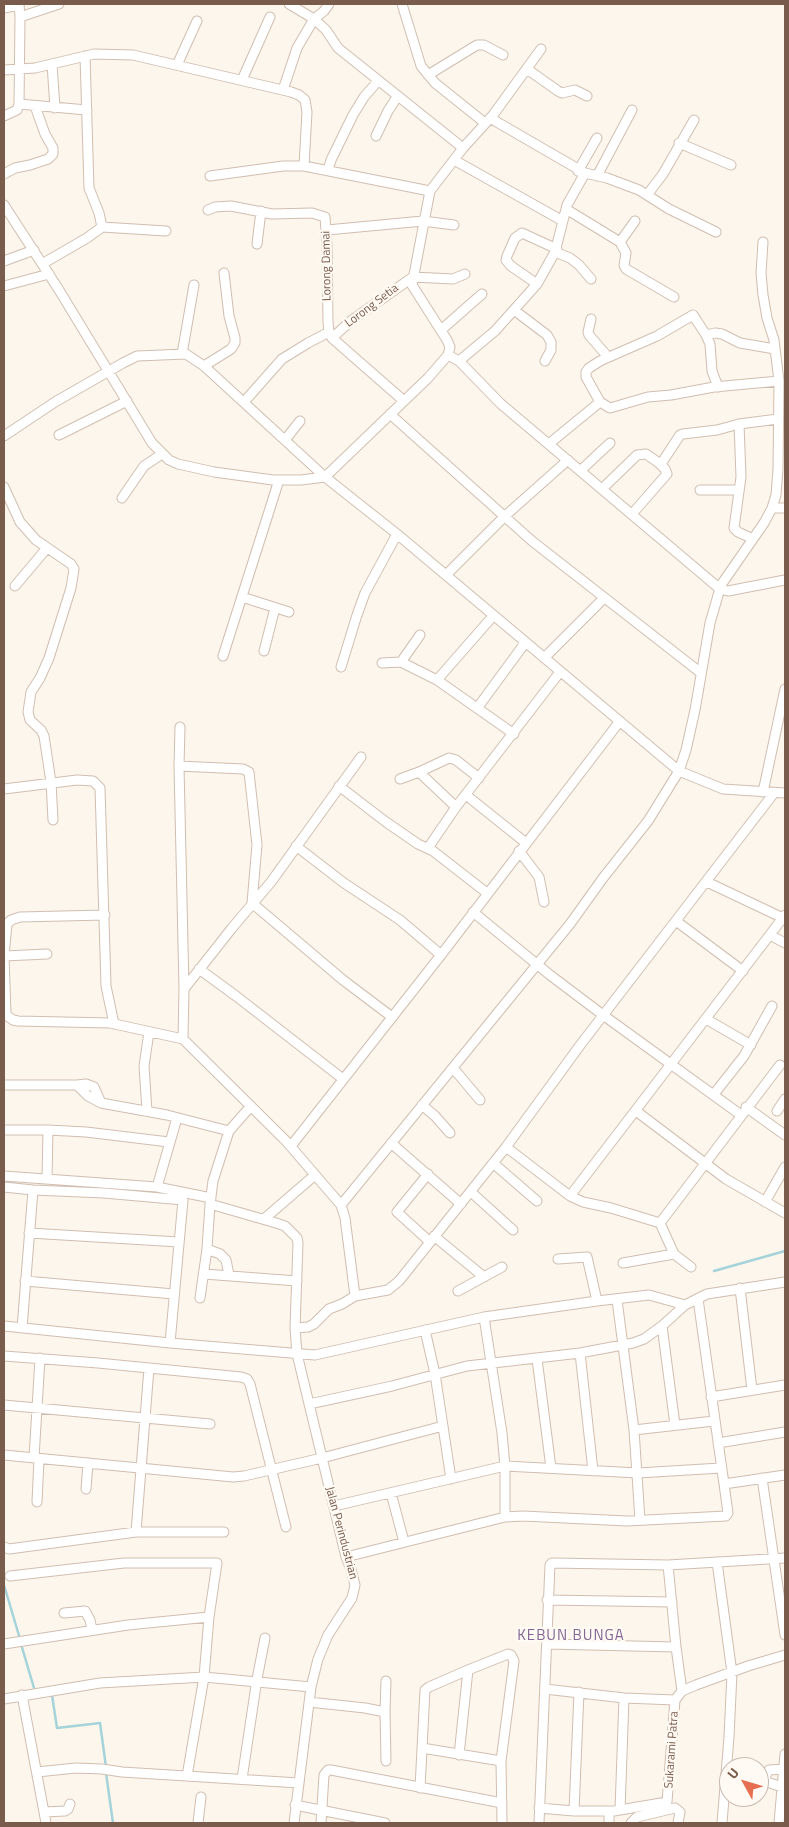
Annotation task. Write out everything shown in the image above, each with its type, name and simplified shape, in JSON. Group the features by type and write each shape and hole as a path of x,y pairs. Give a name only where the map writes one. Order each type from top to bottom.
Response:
{"street":[{"path":"20,17 59,4"},
{"path":"289,4 314,19 326,30 338,48 463,148"},
{"path":"283,90 297,48 314,19 329,4"},
{"path":"402,4 421,66 435,83 487,121 582,172 638,190 669,209 716,232"},
{"path":"4,8 19,5 20,17 18,104 17,110 4,116"},
{"path":"242,80 270,17"},
{"path":"177,65 197,21"},
{"path":"428,75 477,45 484,45 503,55"},
{"path":"4,204 152,443 169,460 178,464 214,472 279,480 325,477 404,401 448,355 450,347 412,285 430,190 487,121 542,49"},
{"path":"4,70 20,70 94,54 133,55 299,95 305,100 306,112 304,166"},
{"path":"85,56 89,188 99,212 102,227"},
{"path":"52,64 55,108"},
{"path":"527,69 562,93 575,90 587,96"},
{"path":"328,170 353,114 378,81"},
{"path":"376,136 388,111 398,96"},
{"path":"18,104 87,110"},
{"path":"4,174 15,168 48,159 53,154 53,148 45,134 36,106"},
{"path":"597,176 632,110"},
{"path":"646,195 663,174 679,143 694,120"},
{"path":"459,361 495,331 537,284 556,250 566,209 597,138"},
{"path":"679,143 731,165"},
{"path":"454,160 563,221"},
{"path":"210,176 283,166 304,166 430,190"},
{"name":"Lorong Damai","path":"208,210 215,207 231,206 272,214 312,213 325,218 327,230 328,322 331,335"},
{"path":"566,209 620,242 626,253 624,266 626,269 674,297"},
{"path":"257,244 261,211"},
{"path":"327,230 423,221 454,225"},
{"path":"620,242 635,221"},
{"path":"42,264 102,227 166,231"},
{"path":"537,284 506,260 506,256 518,234 522,233 570,258 591,279"},
{"path":"341,1205 538,965 648,821 678,771 692,726 710,623 720,589 772,508 782,476 782,432 778,419 779,381 775,349 763,295 761,273 762,242"},
{"path":"4,261 34,250"},
{"path":"204,366 231,349 235,343 229,316 224,273"},
{"path":"4,286 49,274"},
{"path":"413,277 453,279 465,274"},
{"name":"Lorong Setia","path":"244,402 282,359 308,343 331,335 413,277"},
{"path":"182,354 194,285"},
{"path":"441,330 482,294"},
{"path":"514,310 547,335 551,342 551,350 545,361"},
{"path":"718,387 712,371 710,344 693,315 657,336 608,357 586,372 586,377 600,402 610,408 648,397 779,381"},
{"path":"591,319 589,335 608,357"},
{"path":"706,335 722,334 740,343 775,349"},
{"path":"331,335 404,401"},
{"path":"4,436 55,402 137,356 186,354 204,366 325,477 397,534 678,771 723,789 785,793"},
{"path":"448,355 459,361 501,404 550,443 580,471 720,589 728,591 785,580"},
{"path":"59,435 127,401"},
{"path":"550,443 600,402"},
{"path":"390,414 532,541 700,673"},
{"path":"661,464 680,435 717,430 738,424 778,419"},
{"path":"285,440 300,421"},
{"path":"738,424 741,477 734,528 753,539"},
{"path":"580,471 610,443"},
{"path":"122,498 144,466 162,454"},
{"path":"602,489 637,454 646,454 661,464 667,474 632,514"},
{"path":"446,575 505,516 568,460"},
{"path":"222,656 279,480"},
{"path":"4,487 20,522 36,540 71,564 74,569 71,588 49,658 31,692 28,704 30,720 44,736 51,782 53,820"},
{"path":"700,490 739,490"},
{"path":"772,508 785,508"},
{"path":"341,667 356,615 365,593 397,534"},
{"path":"15,586 47,548"},
{"path":"242,597 289,612"},
{"path":"544,658 604,598"},
{"path":"264,651 276,608"},
{"path":"438,680 493,616"},
{"path":"401,662 420,635"},
{"path":"478,707 526,643"},
{"path":"382,662 401,662 438,680 514,734"},
{"path":"428,848 456,807 560,672"},
{"path":"763,792 785,689"},
{"path":"291,1146 441,955 620,721"},
{"path":"180,726 179,766 184,1040"},
{"path":"184,988 271,882 360,757"},
{"path":"400,779 449,758 456,760 479,778"},
{"path":"179,766 243,769 250,772 257,846 252,903"},
{"path":"419,772 456,807"},
{"path":"4,789 51,782 93,781 100,788 106,986 114,1024"},
{"path":"339,786 386,822 418,844 428,848 487,893"},
{"path":"295,1328 314,1324 329,1309 355,1296 388,1290 399,1281 506,1147 603,1015 774,793"},
{"path":"466,795 526,842"},
{"path":"296,846 344,883 400,920 441,955"},
{"path":"519,851 539,877 544,902"},
{"path":"570,1196 784,917 706,882"},
{"path":"252,903 343,980 392,1017"},
{"path":"474,912 603,1015 714,1094 740,1115"},
{"path":"105,915 20,917 11,920 5,928 4,999 6,1015 13,1020 114,1024 184,1040 291,1146 341,1205 346,1218 355,1296"},
{"path":"676,921 743,971"},
{"path":"770,935 785,944"},
{"path":"4,956 47,954"},
{"path":"199,969 343,1079"},
{"path":"714,1094 751,1045 772,1006"},
{"path":"706,1019 751,1045"},
{"path":"147,1112 144,1066 149,1032"},
{"path":"660,1223 780,1064"},
{"path":"453,1068 480,1100"},
{"path":"4,1085 77,1085 88,1096 101,1103 177,1118 229,1131"},
{"path":"777,1111 785,1099"},
{"path":"422,1105 450,1133"},
{"path":"200,1298 207,1249 213,1181 229,1131 251,1106"},
{"path":"746,1107 785,1135"},
{"path":"636,1111 726,1179 785,1213"},
{"path":"157,1187 177,1118"},
{"path":"4,1130 86,1132 170,1142"},
{"path":"47,1179 48,1130"},
{"path":"391,1143 461,1204"},
{"path":"506,1147 570,1196 583,1202 611,1208 660,1223"},
{"path":"493,1163 537,1201"},
{"path":"765,1202 785,1167"},
{"path":"428,1174 397,1212 484,1277"},
{"path":"264,1219 315,1175"},
{"path":"4,1176 157,1187 182,1196"},
{"path":"4,1187 33,1190 182,1196"},
{"path":"22,1328 33,1190"},
{"path":"471,1192 514,1230"},
{"path":"170,1344 182,1196"},
{"name":"Jalan Perindustrian","path":"182,1196 210,1201 284,1226 297,1238 298,1281 295,1328 297,1354 346,1557 355,1586 354,1594 328,1636 318,1659 311,1687 294,1823"},
{"path":"660,1223 674,1254 690,1267"},
{"path":"29,1233 179,1242"},
{"path":"207,1249 220,1254 226,1260 229,1275"},
{"path":"623,1263 674,1254"},
{"path":"558,1259 586,1258 597,1301"},
{"path":"458,1291 502,1267"},
{"path":"204,1274 298,1281"},
{"path":"25,1281 174,1294"},
{"path":"308,1404 392,1386 435,1374 491,1363 537,1359 624,1345 639,1341 662,1326 685,1305 707,1294 785,1282"},
{"path":"740,1288 752,1390"},
{"path":"4,1326 170,1344 315,1355 484,1317 597,1301 649,1295 685,1305"},
{"path":"346,1557 505,1517 640,1520 726,1516 728,1513 698,1299"},
{"path":"617,1300 634,1430 640,1520"},
{"path":"484,1317 502,1434 505,1466 505,1517"},
{"path":"662,1326 675,1425"},
{"path":"425,1330 435,1374 451,1479"},
{"path":"580,1353 592,1470"},
{"path":"4,1356 149,1368 247,1379 250,1384 273,1470 286,1527"},
{"path":"36,1502 37,1408 40,1358"},
{"path":"537,1359 551,1468"},
{"path":"136,1532 149,1368"},
{"path":"711,1397 785,1386"},
{"path":"4,1405 210,1424"},
{"path":"634,1430 714,1421"},
{"path":"4,1456 233,1477 273,1470 443,1426"},
{"path":"718,1443 785,1432"},
{"path":"86,1489 88,1463"},
{"path":"334,1506 505,1466 638,1473 721,1468"},
{"path":"724,1484 785,1475"},
{"path":"762,1478 785,1635"},
{"path":"391,1493 404,1542"},
{"path":"4,1547 9,1549 136,1532 224,1532"},
{"path":"539,1823 547,1644 548,1568 552,1563 668,1565 785,1558"},
{"path":"10,1576 124,1562 216,1562 204,1677 187,1776"},
{"path":"717,1562 732,1673 722,1823"},
{"path":"668,1565 682,1691"},
{"path":"547,1600 672,1602"},
{"path":"64,1613 85,1611 90,1620 92,1630"},
{"path":"4,1644 20,1640 128,1625 209,1618"},
{"path":"242,1779 265,1638"},
{"path":"547,1644 676,1647"},
{"path":"420,1788 425,1690 508,1654 513,1657 501,1762 502,1823"},
{"path":"545,1689 624,1698 675,1700 682,1691 785,1656"},
{"path":"459,1755 468,1670"},
{"path":"4,1699 100,1683 204,1677 311,1687"},
{"path":"386,1682 386,1760"},
{"path":"574,1811 579,1692"},
{"path":"22,1696 46,1823"},
{"path":"539,1808 574,1811 620,1810 624,1698"},
{"name":"Sukarami Patra","path":"620,1810 664,1804 668,1800 675,1700"},
{"path":"309,1702 385,1712"},
{"path":"422,1748 501,1762"},
{"path":"779,1823 783,1797 785,1754"},
{"path":"37,1772 76,1768 106,1769 299,1783"},
{"path":"782,1787 767,1782 765,1776 769,1770 784,1769"},
{"path":"320,1823 324,1776 328,1770 502,1803"},
{"path":"198,1823 201,1797"},
{"path":"44,1812 65,1811 70,1804"},
{"path":"296,1805 385,1823"},
{"path":"631,1823 637,1817 674,1808 680,1812 678,1823"},
{"path":"609,1811 609,1823"}],"waterway":[{"path":"714,1271 785,1251"},
{"path":"4,1585 20,1639"},
{"path":"21,1644 34,1688"},
{"path":"52,1695 57,1728 100,1723 106,1767"},
{"path":"106,1773 113,1823"}],"district":[{"name":"KEBUN BUNGA","path":"571,1636"}]}
